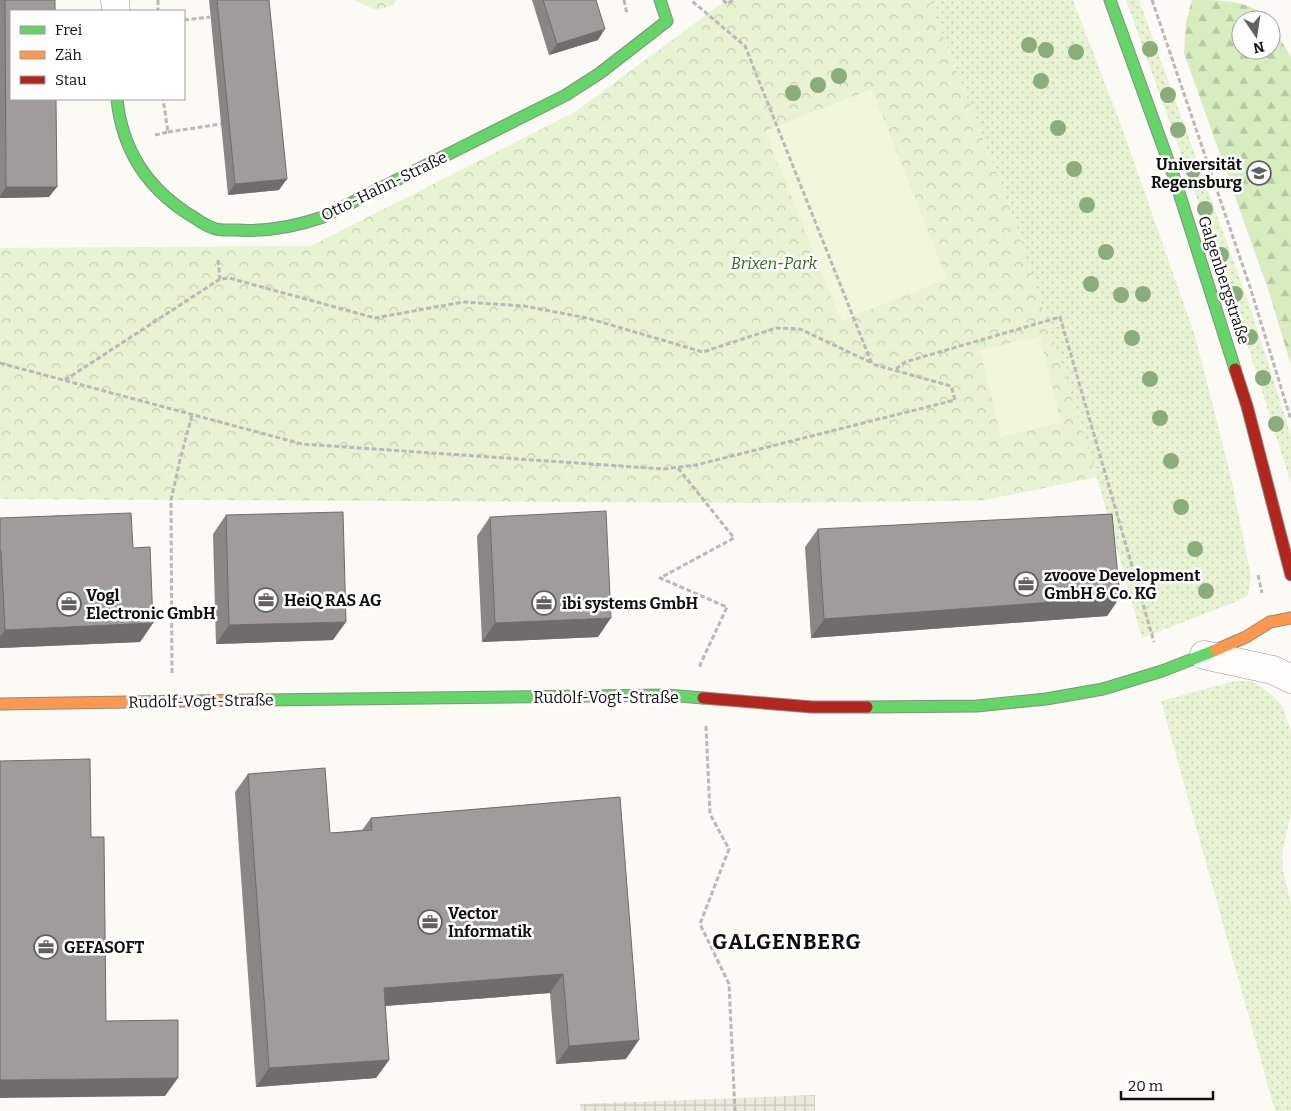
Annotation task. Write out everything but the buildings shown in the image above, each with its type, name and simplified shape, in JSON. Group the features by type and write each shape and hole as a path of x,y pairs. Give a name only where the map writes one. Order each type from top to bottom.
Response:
{"street":[{"name":"Otto-Hahn-Straße","path":"117,100 126,142 142,171 160,193 181,211 214,229 252,232 292,228 324,217 566,94 600,73 667,22 660,0"},
{"name":"Galgenbergstraße","path":"1110,0 1174,176 1244,397 1291,575"},
{"name":"Rudolf-Vogt-Straße","path":"0,704 667,695 812,707 977,706 1046,699 1103,688 1162,671 1246,637 1270,622 1291,618"},
{"path":"1204,655 1273,670 1291,679"}],"path":[{"path":"723,0 727,4 733,0"},
{"path":"1152,0 1250,287 1291,420"},
{"path":"692,1 745,46 872,364"},
{"path":"185,20 210,16"},
{"path":"168,132 221,124"},
{"path":"0,363 65,381 302,444 664,469 696,465 955,400 951,386 872,364 800,329 776,328 703,352 587,318 524,306 463,302 375,318 229,278 220,279 65,381"},
{"path":"895,370 905,362 1060,317 1162,671"},
{"path":"172,701 171,500 192,414"},
{"path":"678,468 734,538 660,578 727,607 700,665 704,698 710,814 729,849 700,924 729,984 735,1111"}],"green space":[{"path":"354,0 396,0 394,5 376,10"},
{"name":"Brixen-Park","path":"726,0 929,0 1013,216 1097,477 985,500 954,501 757,503 0,499 0,248 311,246 575,112"},
{"path":"929,0 1073,0 1125,136 1195,336 1231,477 1251,577 1248,595 1235,602 1142,638 1097,477 1013,216"},
{"path":"1126,0 1139,0 1249,304 1291,436 1291,484 1236,308"},
{"name":"Universität Regensburg","path":"1192,0 1234,2 1254,8 1257,10 1231,10 1231,60 1281,60 1281,40 1291,57 1291,365 1269,292 1184,53 1186,22"},
{"path":"872,89 947,279 841,321 765,131"},
{"path":"1040,336 1061,422 1001,437 980,350"},
{"path":"1235,681 1250,681 1261,686 1273,696 1282,706 1291,732 1291,813 1282,853 1283,871 1291,903 1291,1111 1275,1111 1161,701"}],"shaded area":[{"path":"815,1095 815,1111 581,1111 580,1104"}],"traffic: fast":[{"path":"117,100 124,134 139,166 161,193 204,224 224,230 259,230 302,224 323,217 566,95 600,73 667,21 660,0"},
{"path":"1110,0 1174,177 1235,369"},
{"path":"867,707 977,706 1046,699 1103,689 1162,671 1216,650"},
{"path":"264,700 667,695 703,698"}],"traffic: slow":[{"path":"1216,650 1246,637 1270,622 1291,618"},
{"path":"0,704 264,700"}],"traffic: jam":[{"path":"1235,369 1247,406 1291,575"},
{"path":"703,698 812,707 867,707"}],"place":[{"name":"Universität Regensburg","path":"1259,173"},
{"name":"zvoove Development GmbH & Co. KG","path":"1026,584"},
{"name":"HeiQ RAS AG","path":"266,600"},
{"name":"ibi systems GmbH","path":"544,603"},
{"name":"Vogl Electronic GmbH","path":"69,604"},
{"name":"Vector Informatik","path":"430,922"},
{"name":"GEFASOFT","path":"46,947"}],"district":[{"name":"GALGENBERG","path":"787,942"}]}
